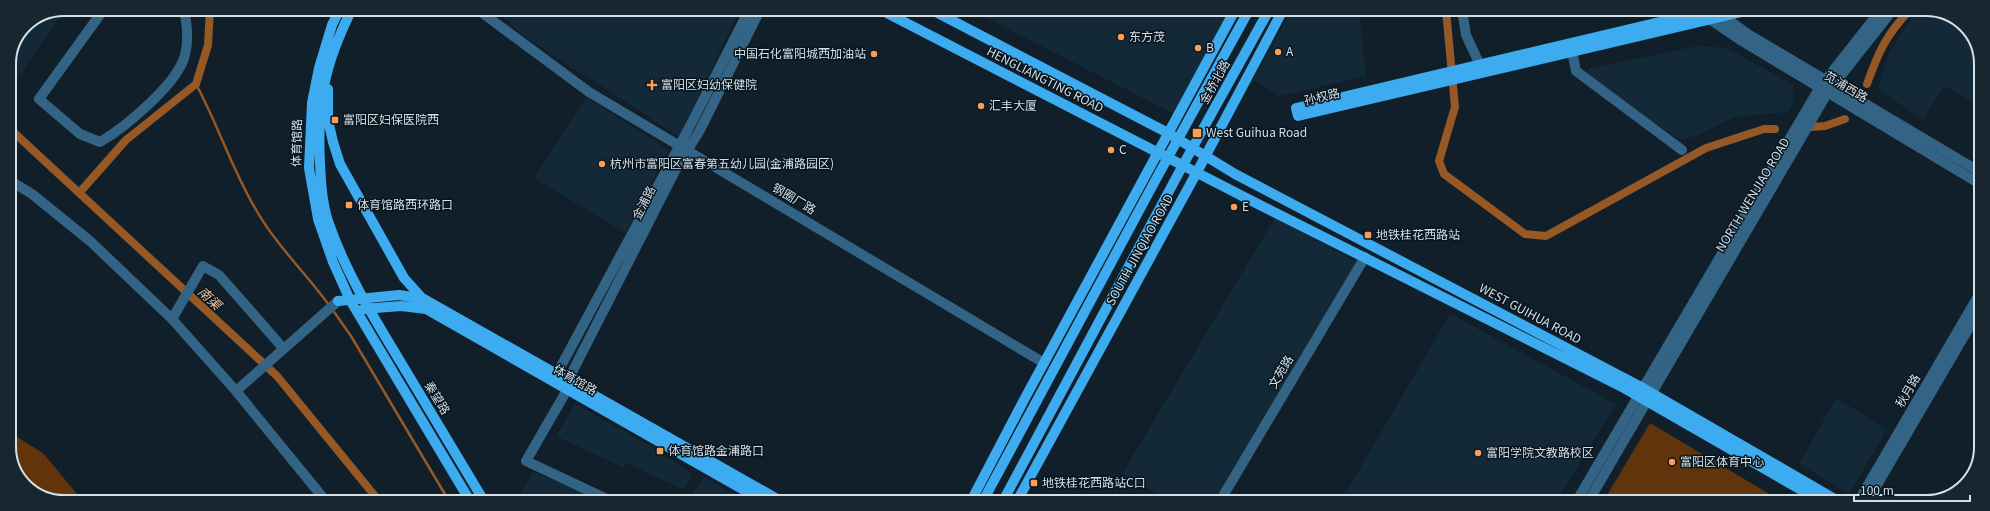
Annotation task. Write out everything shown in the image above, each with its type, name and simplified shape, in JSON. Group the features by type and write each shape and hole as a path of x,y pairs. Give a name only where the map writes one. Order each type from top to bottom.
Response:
{"main road":[{"name":"体育馆路","path":"336,16 332,25 321,61 312,103 309,168 318,219 333,262 355,309"},
{"name":"体育馆路","path":"348,16 330,62 322,91 318,131 322,192 328,220 362,298 368,308"},
{"name":"HENGLIANGTING ROAD","path":"893,16 1197,172"},
{"name":"HENGLIANGTING ROAD","path":"944,16 1168,133 1205,156"},
{"name":"金桥北路","path":"1168,133 1231,16"},
{"name":"金桥北路","path":"1168,158 1246,16"},
{"name":"金桥北路","path":"1183,166 1266,16"},
{"name":"SOUTH JINQIAO ROAD","path":"1021,495 1197,172 1280,16"},
{"name":"孙权路","path":"1471,71 1480,65 1690,16"},
{"name":"孙权路","path":"1444,78 1296,108 1298,116 1471,71 1572,51 1693,16"},
{"name":"体育馆路","path":"330,62 328,120 340,164 404,278 425,304"},
{"path":"974,495 1168,133"},
{"name":"WEST GUIHUA ROAD","path":"1205,156 1235,174 1645,394 1827,495"},
{"name":"SOUTH JINQIAO ROAD","path":"986,495 1168,158"},
{"name":"SOUTH JINQIAO ROAD","path":"1006,495 1183,166"},
{"name":"WEST GUIHUA ROAD","path":"1197,172 1365,257 1645,394 1811,495"},
{"name":"体育馆路","path":"337,302 399,295 413,296 753,495"},
{"name":"体育馆路","path":"337,302 355,309 425,304"},
{"name":"秦望路","path":"368,308 480,495"},
{"name":"秦望路","path":"355,309 466,495"},
{"name":"体育馆路","path":"566,386 770,495"},
{"path":"1051,413 1071,402"},
{"path":"1014,420 1014,444"}],"street":[{"path":"99,16 39,99 80,134 100,142 116,133 158,95 176,74 185,57 187,41 185,16"},
{"name":"钢圈厂路","path":"486,16 589,92 1044,363"},
{"name":"金浦路","path":"597,495 526,461 566,386 675,171 683,148 746,16"},
{"name":"金浦路","path":"554,378 757,16"},
{"path":"1463,16 1466,35 1480,65"},
{"name":"苋浦西路","path":"1707,16 1742,41 1827,85 1974,169"},
{"name":"苋浦西路","path":"1724,16 1748,34 1974,180"},
{"name":"NORTH WENJIAO ROAD","path":"1645,394 1827,85 1875,16"},
{"name":"NORTH WENJIAO ROAD","path":"1827,85 1888,16"},
{"path":"1572,51 1576,71 1682,150"},
{"path":"16,184 32,194 90,241 172,319 236,391 321,495"},
{"name":"文苑路","path":"1224,495 1365,257"},
{"path":"172,319 203,266 219,275 280,352"},
{"path":"236,391 337,302"},
{"name":"秋月路","path":"1862,495 1974,303"},
{"name":"秋月路","path":"1871,495 1974,319"},
{"path":"1580,495 1645,394"},
{"path":"1592,495 1645,394"}],"shaded area":[{"path":"61,16 16,80 17,55 24,37 37,24"},
{"name":"富阳区妇幼保健院","path":"502,16 737,16 679,137 520,33"},
{"path":"983,16 1229,16 1176,115"},
{"path":"1289,16 1360,16 1366,76 1280,96 1253,80"},
{"path":"1912,16 1935,17 1950,22 1962,32 1968,40 1972,52 1974,61 1974,102 1944,86 1923,120 1878,89 1888,55"},
{"path":"1697,46 1727,48 1793,85 1794,100 1788,112 1734,117 1699,135 1680,140 1586,78 1587,69"},
{"name":"杭州市富阳区富春第五幼儿园(金浦路园区)","path":"586,97 669,150 626,233 534,178"},
{"path":"1275,218 1360,264 1223,495 1159,495 1122,474"},
{"name":"富阳学院文教路校区","path":"1450,314 1616,404 1560,495 1344,495"},
{"path":"1836,398 1887,429 1849,494 1799,464"},
{"path":"575,404 642,441 692,474 684,490 627,463 624,468 556,436"},
{"name":"富阳区体育中心","path":"1650,423 1771,495 1607,495"},
{"path":"16,436 43,453 78,495 55,494 40,489 28,479 24,474 18,459 16,450"},
{"path":"533,472 592,495 520,495"},
{"path":"704,477 735,495 691,495"}],"waterway":[{"path":"80,192 126,140 196,84 208,45 210,16"},
{"path":"1447,16 1455,107 1439,161 1444,174 1525,234 1546,236 1706,148 1764,129 1775,129"},
{"path":"1867,84 1884,45 1894,28 1905,16"},
{"path":"196,84 239,178 255,208 281,246 329,305"},
{"path":"1811,127 1825,126 1845,119"},
{"name":"南渠","path":"16,134 277,376 374,495"},
{"path":"332,309 351,336 445,495"}],"place":[{"name":"东方茂","path":"1121,37"},
{"name":"B","path":"1198,48"},
{"name":"A","path":"1278,52"},
{"name":"中国石化富阳城西加油站","path":"874,54"},
{"name":"富阳区妇幼保健院","path":"652,85"},
{"name":"汇丰大厦","path":"981,106"},
{"name":"富阳区妇保医院西","path":"335,120"},
{"name":"West Guihua Road","path":"1197,133"},
{"name":"C","path":"1111,150"},
{"name":"杭州市富阳区富春第五幼儿园(金浦路园区)","path":"602,164"},
{"name":"体育馆路西环路口","path":"349,205"},
{"name":"E","path":"1234,207"},
{"name":"地铁桂花西路站","path":"1368,235"},
{"name":"体育馆路金浦路口","path":"660,451"},
{"name":"富阳学院文教路校区","path":"1478,453"},
{"name":"富阳区体育中心","path":"1672,462"},
{"name":"地铁桂花西路站C口","path":"1034,483"}]}
